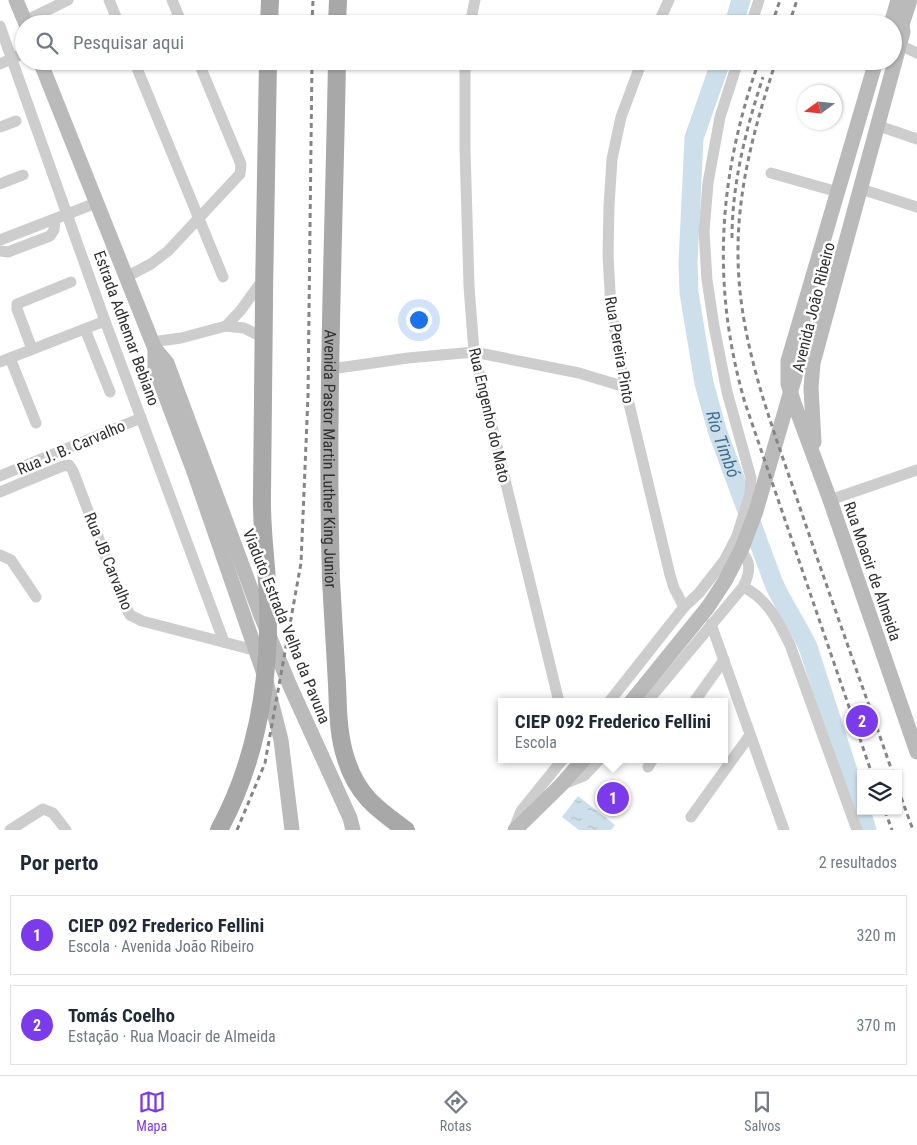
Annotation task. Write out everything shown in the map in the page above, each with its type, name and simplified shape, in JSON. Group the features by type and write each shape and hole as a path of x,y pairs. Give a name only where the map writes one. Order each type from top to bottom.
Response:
{"main road":[{"path":"16,0 22,15"},
{"path":"269,15 270,0"},
{"path":"337,15 338,0"},
{"name":"Avenida João Ribeiro","path":"900,15 906,1"},
{"name":"Estrada Adhemar Bebiano","path":"44,70 153,346 155,368 193,469"},
{"path":"219,830 233,805 252,750 262,705 266,653 268,602 262,497 268,70"},
{"name":"Avenida Pastor Martin Luther King Junior","path":"337,70 331,369 330,546 339,716 342,745 354,781 363,796 406,830"},
{"name":"Avenida João Ribeiro","path":"815,458 788,384 788,361 875,70"},
{"name":"Avenida João Ribeiro","path":"634,698 708,607 726,581 742,548 756,511 876,97 873,84 876,70"},
{"name":"Avenida João Ribeiro","path":"876,97 884,90 890,70"},
{"name":"Avenida João Ribeiro","path":"815,458 811,388 814,363 862,190 892,70"},
{"name":"Estrada Adhemar Bebiano","path":"153,346 167,364 194,433"},
{"name":"Viaduto Estrada Velha da Pavuna","path":"194,433 261,616 290,686 350,818 353,830"},
{"name":"Rua Moacir de Almeida","path":"815,458 917,752"},
{"name":"Viaduto Estrada Velha da Pavuna","path":"193,469 270,692 281,740 292,830"},
{"path":"514,830 561,785 580,763"}],"street":[{"path":"39,15 68,0"},
{"path":"109,0 115,15"},
{"path":"172,0 178,15"},
{"path":"472,15 475,0"},
{"path":"662,15 669,0"},
{"path":"754,15 759,0"},
{"name":"Estrada Adhemar Bebiano","path":"0,26 15,70"},
{"path":"902,51 917,53"},
{"path":"0,64 15,57"},
{"name":"Estrada Adhemar Bebiano","path":"15,70 105,321 224,642"},
{"path":"138,70 223,277"},
{"path":"126,277 155,262 168,251 240,174 241,169 238,157 202,70"},
{"name":"Rua Engenho do Mato","path":"465,70 469,286 474,352 558,698"},
{"name":"Rua Pereira Pinto","path":"639,70 621,117 614,151 608,206 611,309 624,387 670,575 674,588 684,607"},
{"path":"612,698 684,607 699,593 731,550 750,494 751,486 748,468 727,392 714,326 707,280 704,231 708,183 720,117 735,70"},
{"path":"0,128 16,121"},
{"path":"879,126 917,139"},
{"path":"771,173 838,192"},
{"path":"0,184 23,175"},
{"path":"862,190 917,207"},
{"path":"0,240 96,203"},
{"path":"0,251 8,252 50,236 54,230 55,219"},
{"path":"226,326 241,310 264,278"},
{"path":"32,349 17,309 17,304 70,282"},
{"path":"36,423 5,360 105,321"},
{"path":"153,346 226,326 244,328 264,338"},
{"path":"84,329 110,392"},
{"path":"331,369 399,359 474,352 579,373 624,387"},
{"name":"Rua J. B. Carvalho","path":"0,476 141,418"},
{"name":"Rua JB Carvalho","path":"0,492 63,466 69,466 73,470 121,597 130,614 142,622 266,653"},
{"path":"830,500 917,470"},
{"path":"650,698 742,587 747,578 749,563 743,554 731,550"},
{"path":"0,555 11,560 36,598"},
{"path":"742,587 760,597 779,622 787,637 857,830"},
{"path":"712,624 784,830"},
{"path":"697,698 724,660"},
{"path":"691,817 750,735"},
{"path":"514,830 521,811 560,763"},
{"path":"561,785 584,776 596,763"},
{"path":"10,830 43,809 53,814 66,830"}],"water":[{"path":"578,796 615,825 611,830 579,830 562,817"}],"waterway":[{"name":"Rio Timbó","path":"737,15 741,0"},
{"name":"Rio Timbó","path":"718,70 694,138 688,263 689,293 704,383 717,430 774,584 808,647 857,799"},
{"name":"Rio Timbó","path":"862,815 867,830"}],"railway":[{"path":"312,15 313,0"},
{"path":"775,15 780,0"},
{"path":"792,15 797,0"},
{"path":"237,830 265,763 301,563 308,396 312,70"},
{"path":"756,70 745,104 735,147 724,231 724,274 727,316 734,359 745,403 871,770"},
{"path":"773,70 754,133 744,182 738,232 740,288 744,319 750,350 767,410 892,770"},
{"path":"732,238 734,197 741,156 763,77"},
{"path":"902,800 913,830"},
{"path":"886,815 892,830"}],"place":[{"name":"Tomás Coelho","path":"862,721"},
{"name":"CIEP 092 Frederico Fellini","path":"613,798"}]}
